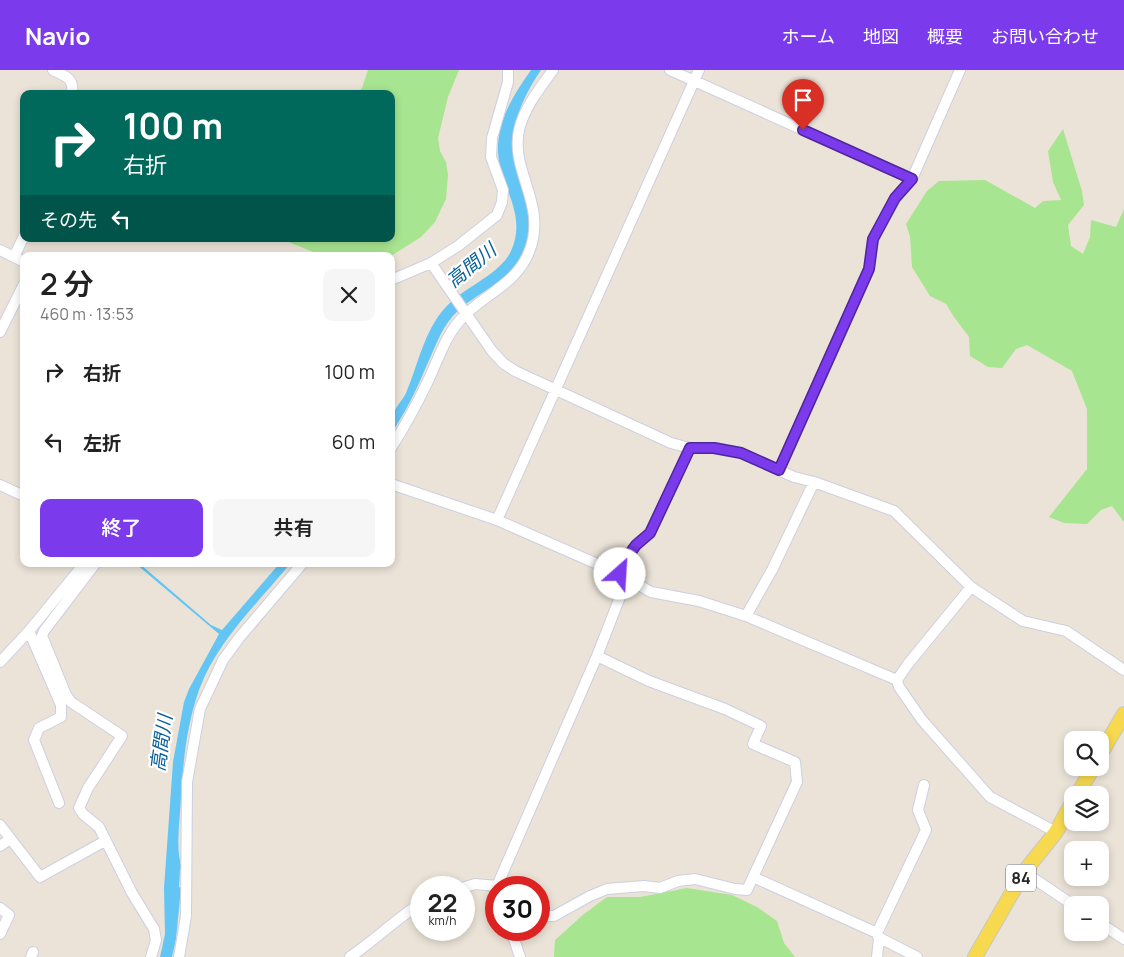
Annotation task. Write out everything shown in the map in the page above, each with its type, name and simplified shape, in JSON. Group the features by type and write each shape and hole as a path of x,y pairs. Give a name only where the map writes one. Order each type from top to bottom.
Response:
{"main road":[{"path":"1109,740 1124,714"},
{"name":"84","path":"975,957 1024,872 1056,832 1064,817"}],"street":[{"path":"52,70 70,79 73,84 72,90"},
{"path":"395,278 431,263 458,246 497,215 502,202 503,190 491,158 492,138 508,82 508,70"},
{"path":"395,442 407,424 451,331 464,312 502,287 519,271 530,252 535,217 532,200 519,160 519,130 535,97 552,70"},
{"path":"670,70 912,179"},
{"path":"497,520 698,70"},
{"path":"779,470 869,269 873,239 895,198 912,179 960,70"},
{"path":"14,257 21,242"},
{"path":"0,250 20,260"},
{"path":"431,263 492,351 503,363 515,371 671,442 690,448 714,448 741,453 794,477 814,482 894,511 971,587 1023,622 1066,632 1124,670"},
{"path":"0,332 20,292"},
{"path":"501,876 597,656 624,577 625,560 636,545 650,533 690,448"},
{"path":"746,616 772,570 814,482"},
{"path":"0,485 20,494"},
{"path":"395,485 497,520 624,577 651,592 699,601 746,616 897,680"},
{"path":"0,662 29,631 82,567"},
{"path":"93,567 42,636 71,702 122,736 88,788 79,808 83,814 99,827 132,894 154,929 156,940 151,957"},
{"path":"179,957 186,916 187,782 200,709 223,660 239,638 299,567"},
{"path":"897,680 971,587"},
{"path":"29,631 61,705 61,717 39,728 34,740 59,803"},
{"path":"550,916 554,916 607,889 644,886 660,888 678,881 696,879 735,890 747,890 796,782 794,762 753,744 761,726 725,709 649,681 597,656"},
{"path":"897,680 899,687 922,720 990,797 1056,832"},
{"path":"877,957 878,935 926,830 918,810 924,785"},
{"path":"0,825 40,877 105,841"},
{"path":"0,846 10,839"},
{"path":"1024,872 1064,899"},
{"path":"753,877 878,935 917,957"},
{"path":"0,908 9,915 0,934"},
{"path":"350,957 372,942 410,911"},
{"path":"1109,929 1124,940"},
{"path":"515,941 520,957"}],"green space":[{"path":"368,70 459,70 448,97 438,138 448,175 446,199 435,222 421,237 395,253 313,252 288,242 395,242 395,90 360,90"},
{"path":"1063,129 1082,191 1084,205 1068,225 1071,246 1083,254 1090,237 1091,220 1116,227 1124,209 1124,522 1112,506 1101,510 1087,524 1064,523 1049,517 1087,469 1087,409 1072,371 1027,345 1016,349 1002,368 988,367 970,356 969,337 946,304 930,296 912,267 910,237 906,224 927,191 939,181 985,180 1035,208 1043,201 1061,200 1053,182 1048,151"},
{"path":"687,888 732,895 757,907 777,921 784,943 795,957 554,957 555,940 584,914 607,897 640,897"}],"water":[{"path":"531,70 541,70 528,91 515,125 513,149 529,225 525,247 519,260 503,279 461,308 448,322 410,402 395,428 395,411 406,393 429,333 442,311 458,296 500,266 507,259 511,251 516,237 516,223 511,198 499,159 498,145 505,114"},
{"path":"140,567 143,567 211,625 222,630 276,567 287,567 227,639 216,655 199,690 186,743 183,770 178,843 182,869 180,870 179,887 181,888 176,939 172,957 160,957 165,934 164,888 173,762 184,702 189,689 219,634"}],"route":[{"path":"620,574 625,560 636,545 650,533 690,448 714,448 741,453 779,470 869,269 873,239 895,198 912,179 803,130"}],"water label":[{"name":"高間川","path":"471,265"},
{"name":"高間川","path":"161,743"}]}
